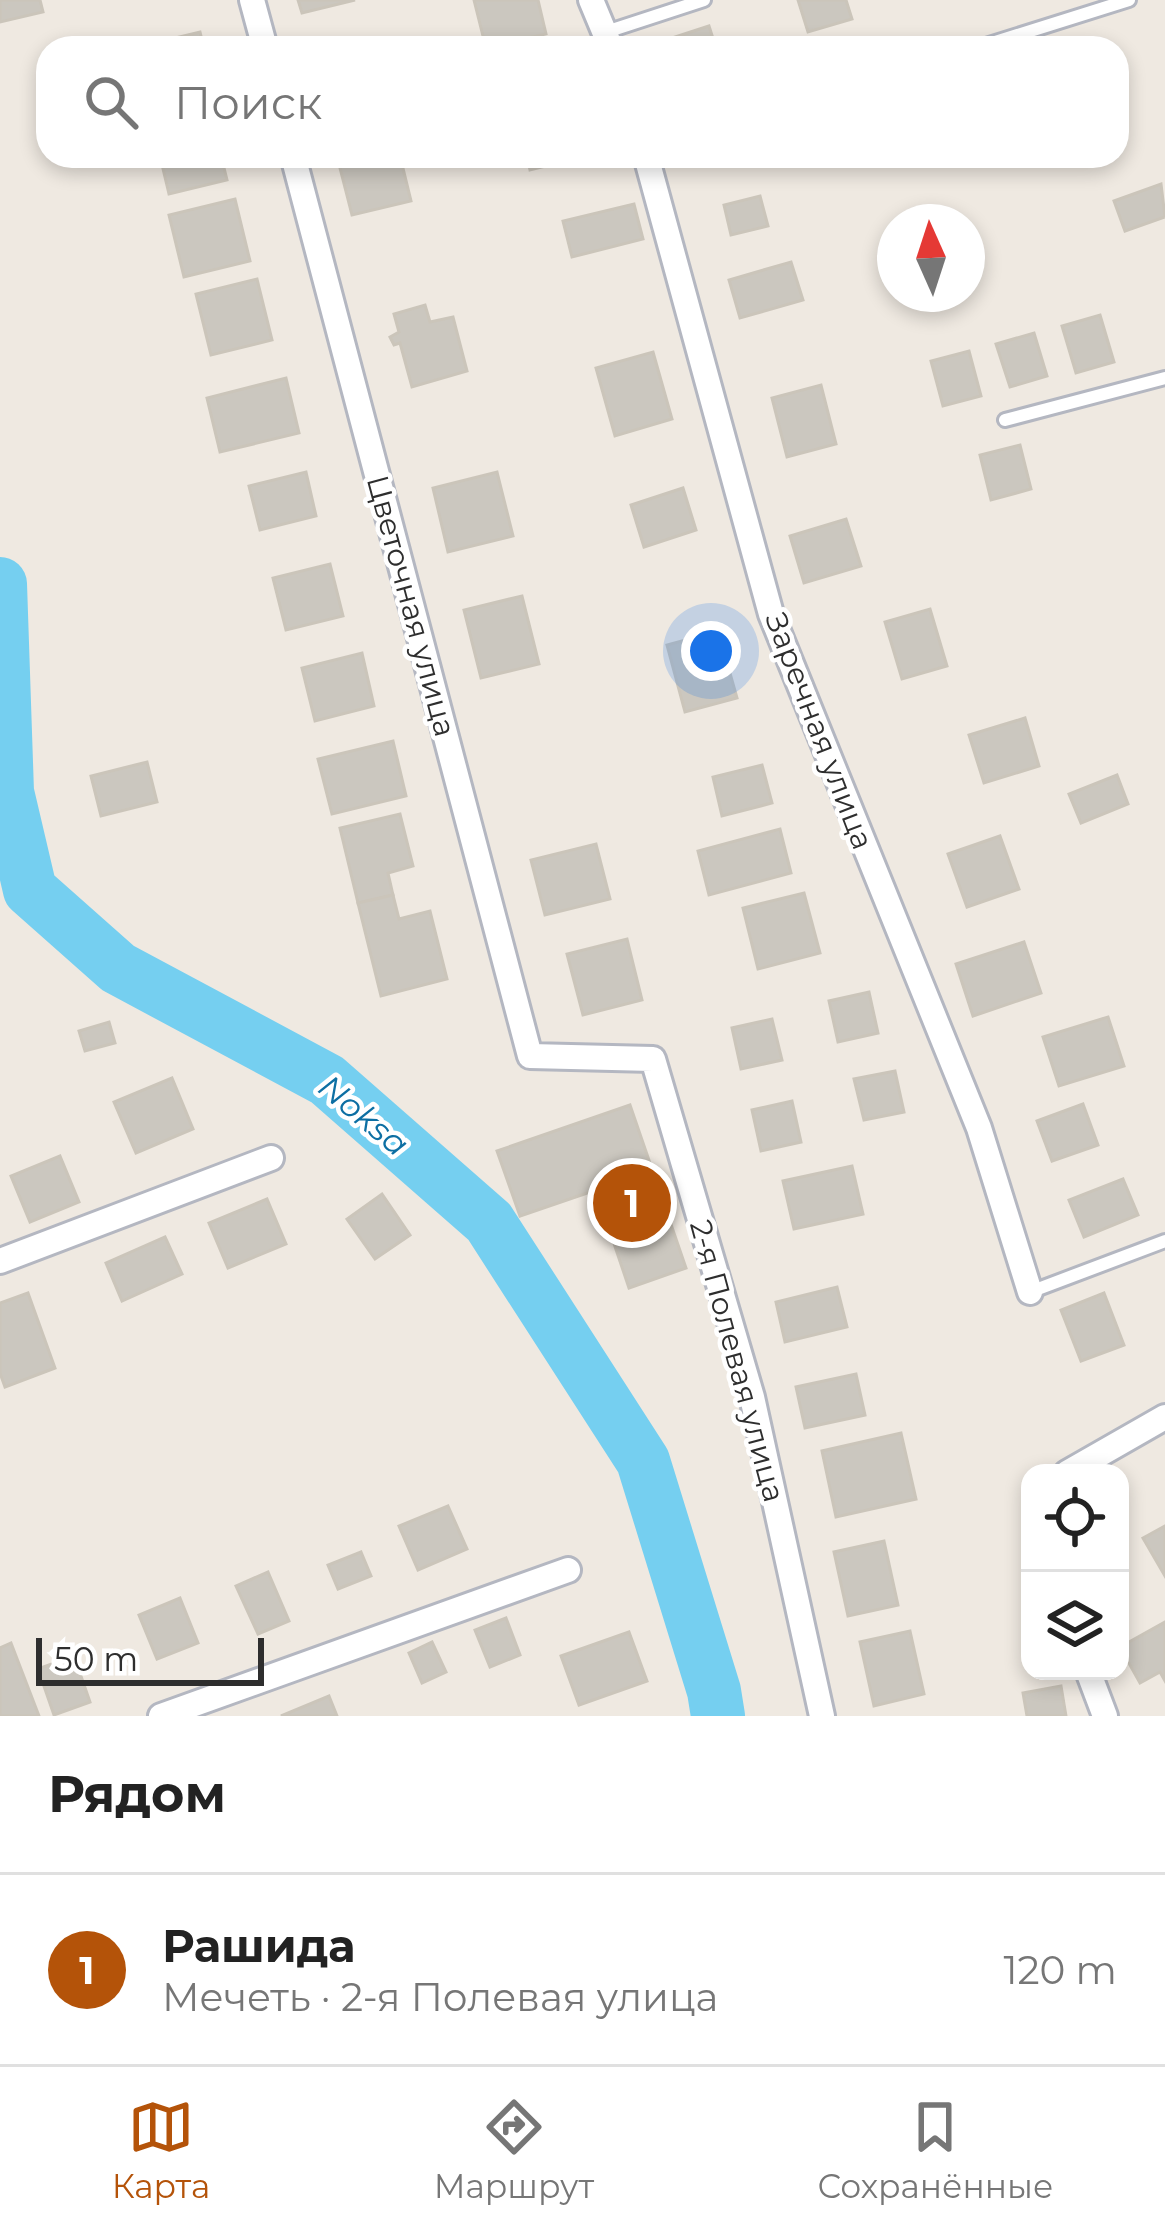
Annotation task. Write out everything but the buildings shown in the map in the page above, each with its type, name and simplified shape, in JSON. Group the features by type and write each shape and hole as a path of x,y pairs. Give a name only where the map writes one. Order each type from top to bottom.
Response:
{"street":[{"path":"252,0 262,36"},
{"path":"591,0 606,36"},
{"name":"Цветочная улица","path":"296,168 530,1056"},
{"name":"Заречная улица","path":"649,168 771,614 979,1128 1030,1292"},
{"name":"2-я Полевая улица","path":"530,1056 653,1059 752,1397 822,1716"},
{"path":"0,1261 271,1158"},
{"path":"1083,1464 1165,1417"},
{"path":"161,1716 568,1570"},
{"path":"1091,1680 1105,1716"}],"lane":[{"path":"618,36 704,0"},
{"path":"1014,36 1130,0"},
{"path":"1005,420 1165,378"},
{"path":"1030,1292 1165,1240"}],"waterway":[{"name":"Noksa","path":"0,584 7,792 30,890 118,968 327,1080 489,1222 643,1461 718,1716"}],"place":[{"name":"Рашида","path":"632,1203"}]}
